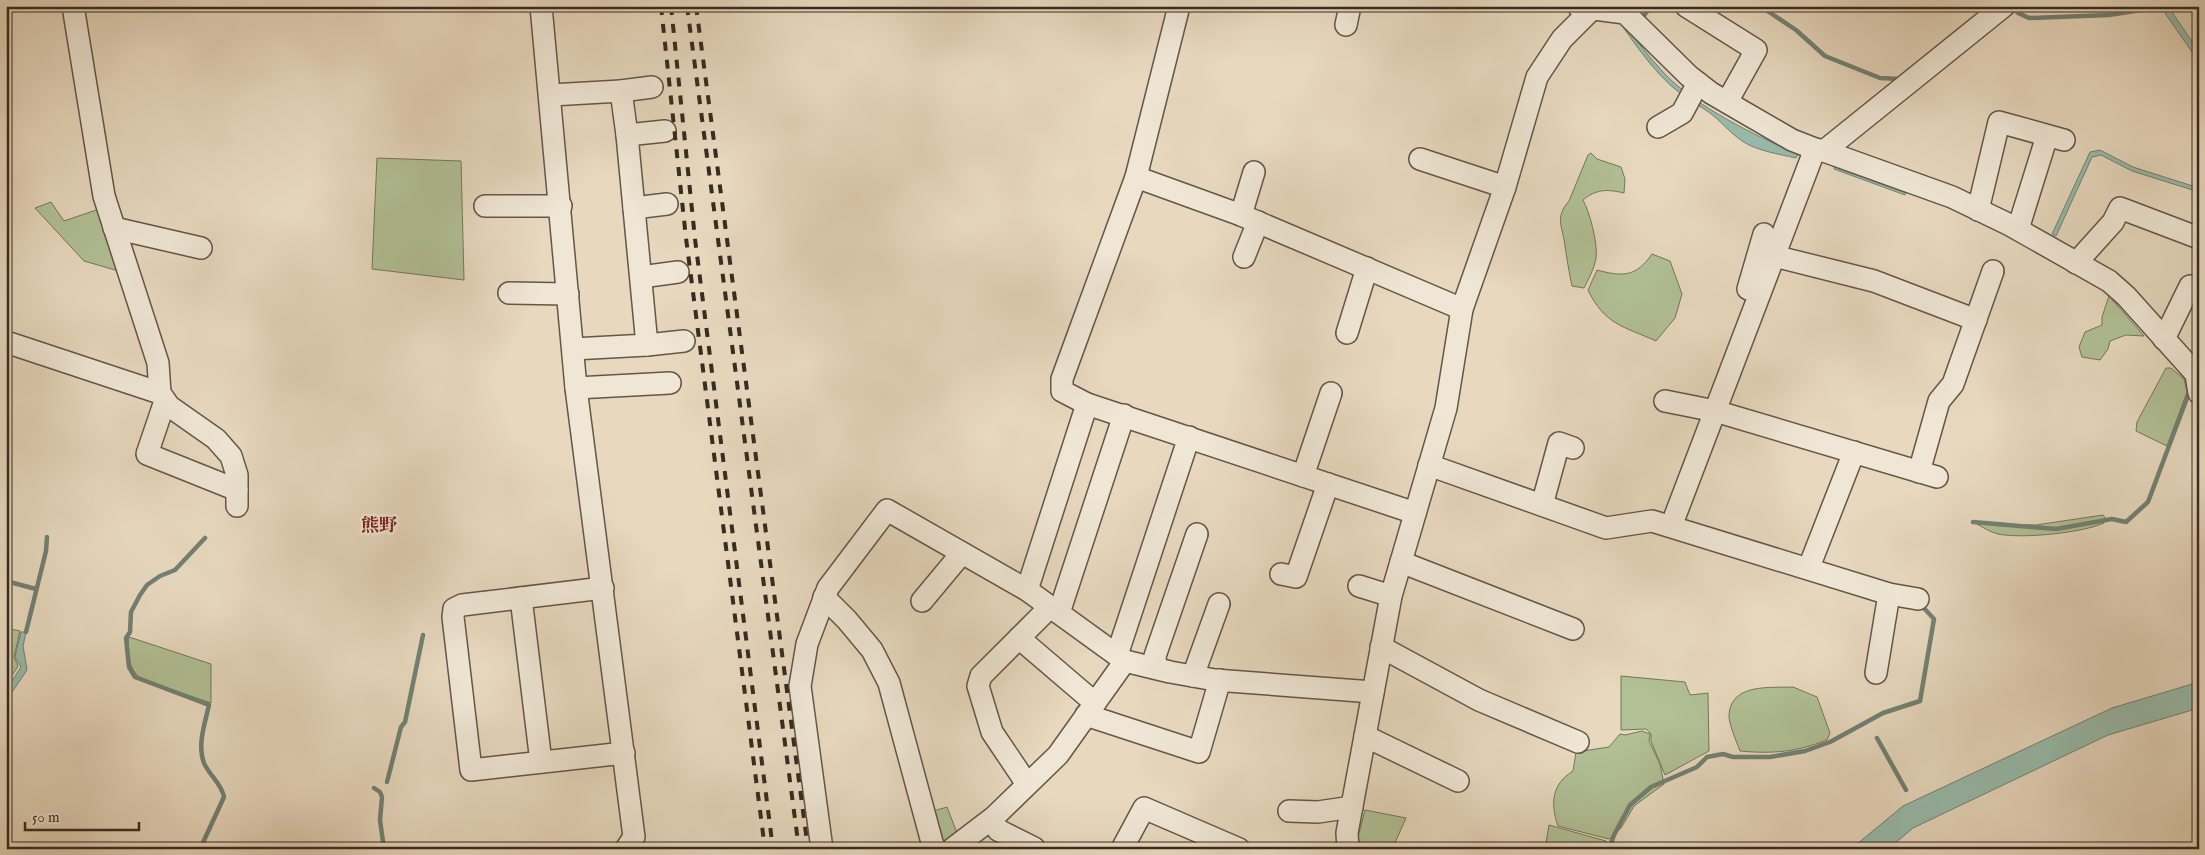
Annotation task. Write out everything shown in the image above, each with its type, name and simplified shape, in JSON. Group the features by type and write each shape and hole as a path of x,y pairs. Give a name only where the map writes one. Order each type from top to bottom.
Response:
{"street":[{"path":"6,342 163,397 169,406 216,439 231,456 236,474 237,498 147,454 163,397 158,364 104,196 73,6"},
{"path":"542,6 576,388 634,837 626,849"},
{"path":"1179,6 1136,177 1062,379 1062,391 1087,404 1415,513"},
{"path":"1686,6 1756,50 1727,102"},
{"path":"1675,516 1774,256 1820,150 2004,6"},
{"path":"1348,849 1347,833 1391,596 1446,408 1462,309 1505,187 1537,76 1584,8 1626,10 1698,83 1792,140 1952,197 2018,229 2109,281 2126,296 2196,374 2199,393"},
{"path":"1658,127 1682,113 1698,83"},
{"path":"551,95 621,91 652,87"},
{"path":"621,91 628,135 647,345"},
{"path":"1978,210 1998,122 2056,138 2018,229"},
{"path":"628,135 664,131"},
{"path":"1420,159 1505,187"},
{"path":"1244,257 1254,172"},
{"path":"1136,177 1250,218 1462,309"},
{"path":"634,208 666,204"},
{"path":"485,206 561,206"},
{"path":"2076,263 2113,222 2120,208 2199,238"},
{"path":"114,228 201,248"},
{"path":"1751,316 1746,295 1764,234"},
{"path":"1774,256 1874,281 1976,320"},
{"path":"1347,333 1367,268"},
{"path":"1664,401 1715,411 1928,474 1939,401 1953,384 1994,271"},
{"path":"641,277 678,272"},
{"path":"2164,339 2190,286"},
{"path":"509,294 568,294"},
{"path":"573,349 684,341"},
{"path":"576,388 670,383"},
{"path":"1303,476 1331,393"},
{"path":"1027,590 1087,404"},
{"path":"1027,784 992,732 978,686 981,676 1019,638 1055,610 1124,415"},
{"path":"952,849 992,819 1058,755 1090,709 1121,658 1189,437"},
{"path":"1542,504 1559,443 1573,448"},
{"path":"1812,562 1854,452"},
{"path":"1429,465 1606,528 1652,521 1889,594 1918,599"},
{"path":"1281,574 1296,577 1328,484"},
{"path":"822,849 800,686 807,644 828,588 887,510 1027,590 1121,658 1156,668 1220,680 1373,692"},
{"path":"1595,524 1652,514"},
{"path":"1156,668 1155,656 1197,534"},
{"path":"922,601 962,553"},
{"path":"1401,562 1573,629"},
{"path":"1359,586 1391,596"},
{"path":"603,588 462,605 454,609 453,617 468,750 471,770 624,753"},
{"path":"1876,672 1889,594"},
{"path":"521,598 541,762"},
{"path":"824,598 847,620 872,650 889,683 933,846 936,849"},
{"path":"1193,676 1219,604"},
{"path":"1019,638 1090,709 1199,752 1220,680"},
{"path":"1381,648 1479,700 1578,742"},
{"path":"1364,736 1458,781"},
{"path":"1290,811 1318,812 1352,807"},
{"path":"1122,849 1144,808 1239,849"},
{"path":"992,819 998,830 1034,848"}],"shaded area":[{"path":"1608,6 1677,86 1727,120 1798,154 1796,158 1768,152 1748,144 1738,138 1710,113 1684,97 1650,64"},
{"path":"2160,6 2168,6 2199,52 2199,62"},
{"path":"2100,150 2133,167 2199,188 2199,192 2132,171 2101,155 2092,157 2056,236 2052,234 2090,152"},
{"path":"1591,153 1597,159 1621,167 1625,179 1624,193 1602,191 1592,194 1583,200 1593,229 1596,245 1594,266 1584,288 1572,286 1561,228 1561,218 1564,207 1569,201 1588,155"},
{"path":"377,158 461,161 464,280 372,269"},
{"path":"1834,167 1906,193 1905,195 1834,169"},
{"path":"51,202 64,221 102,208 122,272 84,261 35,208"},
{"path":"1652,254 1670,261 1682,294 1675,318 1656,341 1624,328 1608,318 1594,302 1588,290 1597,270 1614,274 1628,273 1640,267"},
{"path":"2109,296 2144,336 2126,335 2110,341 2108,349 2100,360 2082,357 2079,347 2085,332 2102,325 2102,317"},
{"path":"2166,368 2171,368 2184,379 2187,392 2167,446 2136,431 2137,422"},
{"path":"2103,515 2105,518 2104,523 2094,527 2036,535 1998,534 1977,524 2036,525"},
{"path":"6,628 20,631 14,657 18,666 6,685"},
{"path":"21,632 26,632 23,646 27,670 6,701 6,690 21,667 15,657"},
{"path":"129,637 211,664 211,703 141,679 134,671 129,660"},
{"path":"1621,676 1685,682 1690,695 1708,693 1709,751 1665,775 1651,741 1651,734 1646,729 1621,730"},
{"path":"2199,682 2199,708 2108,735 1913,828 1888,849 1851,849 1903,806 2112,708"},
{"path":"1793,687 1817,697 1830,733 1827,740 1784,751 1740,751 1729,718 1732,704 1737,697 1754,689"},
{"path":"1642,731 1650,734 1649,741 1660,764 1664,784 1634,806 1621,828 1609,839 1558,826 1554,810 1555,795 1561,782 1573,771 1576,752 1609,747 1620,734 1625,735"},
{"path":"947,807 959,838 941,848 930,812"},
{"path":"1365,810 1406,818 1394,845 1390,849 1355,849"},
{"path":"1549,825 1606,841 1607,845 1605,849 1545,849"}],"waterway":[{"path":"1643,17 1651,6"},
{"path":"1760,6 1796,30 1825,56 1880,78 1900,79"},
{"path":"2011,6 2018,13 2029,18 2109,15 2147,9"},
{"path":"1973,522 2056,529 2112,519 2126,522 2148,502 2190,390"},
{"path":"26,632 46,551 47,537"},
{"path":"200,849 224,797 221,788 206,767 202,756 202,734 209,705 135,677 129,667 126,638 130,632 131,612 147,585 160,576 175,570 205,538"},
{"path":"6,581 36,589"},
{"path":"1609,849 1614,835 1630,805 1651,787 1697,767 1707,757 1723,754 1733,757 1770,757 1805,751 1830,742 1883,713 1920,701 1934,619 1921,605"},
{"path":"387,782 401,727 405,722 423,635"},
{"path":"1877,738 1906,790"},
{"path":"374,788 380,792 382,797 380,820 384,849"}],"railway":[{"path":"661,6 686,238 765,849"},
{"path":"671,6 695,239 773,849"},
{"path":"687,6 799,849"},
{"path":"696,6 808,849"}],"district":[{"name":"熊野","path":"379,525"}]}
